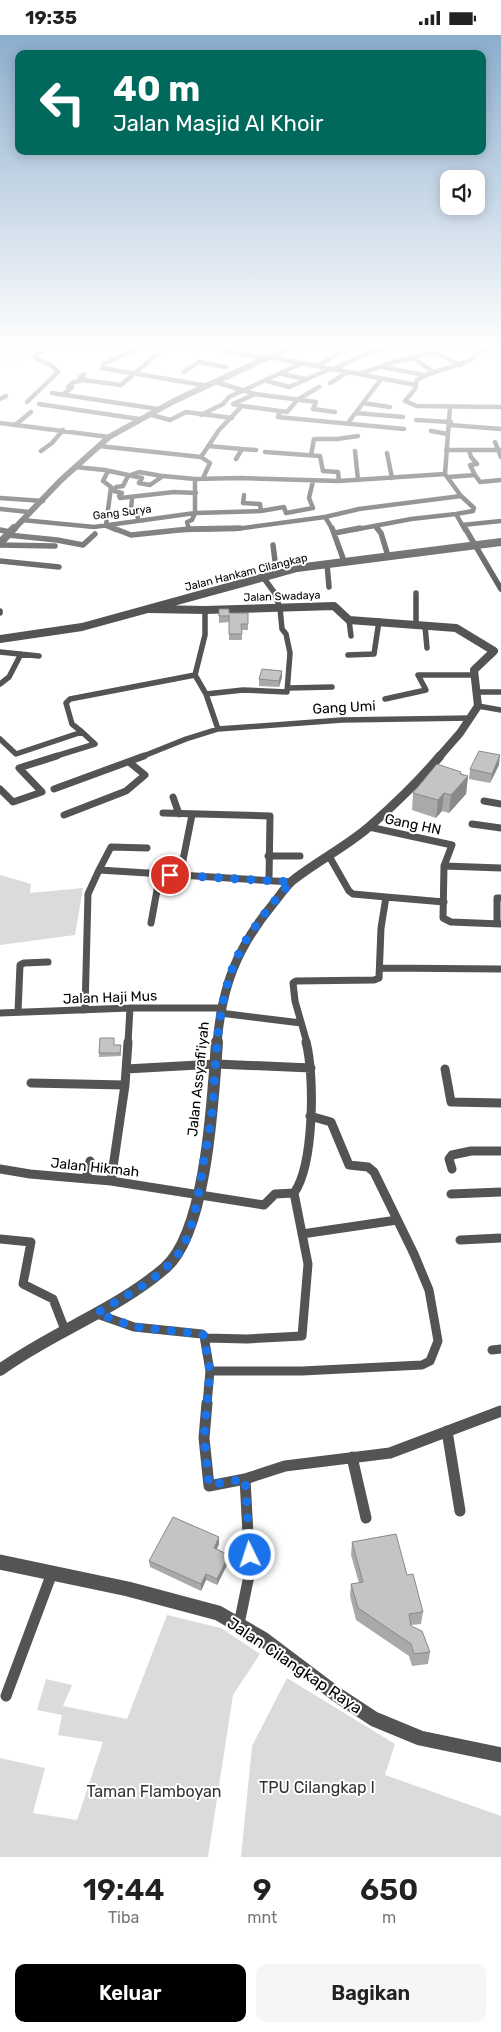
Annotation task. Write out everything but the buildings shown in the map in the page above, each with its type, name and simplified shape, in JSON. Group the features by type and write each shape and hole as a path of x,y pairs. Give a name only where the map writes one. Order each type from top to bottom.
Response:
{"street":[{"path":"41,451 52,443 60,433"},
{"path":"86,433 109,437"},
{"path":"0,544 29,512 43,501 75,467 116,433"},
{"path":"200,457 217,433"},
{"path":"335,533 404,520 469,513 474,510 461,497 447,476 446,450 448,434 443,433"},
{"path":"311,455 314,439 337,439 358,436"},
{"path":"495,442 500,450 501,457"},
{"path":"99,446 200,457 210,463 203,478"},
{"path":"208,446 256,450"},
{"path":"236,459 242,449"},
{"path":"446,450 500,450"},
{"path":"469,450 471,457 477,464 470,465 480,482 501,480"},
{"path":"355,451 358,480"},
{"path":"265,452 311,455 321,458 323,471 338,472 339,481"},
{"path":"387,453 392,478"},
{"path":"75,467 142,478 139,483 150,485 162,476"},
{"path":"108,471 103,481 111,487 108,499 110,504 105,525 125,535 189,529 236,529 325,517 359,509 461,497"},
{"path":"128,475 139,472 195,479 339,481 475,475"},
{"path":"128,475 123,486 116,487 114,491 122,493 119,496 120,498 174,492 196,493"},
{"path":"189,529 187,522 192,520 195,513 195,479"},
{"name":"Gang Surya","path":"22,520 87,527 195,513 261,511 284,507 287,514 313,508 310,499 313,481"},
{"path":"244,495 243,503 260,504 261,511"},
{"path":"0,498 43,501"},
{"path":"132,499 131,508 137,511 138,520"},
{"path":"0,509 29,512"},
{"path":"456,514 501,589"},
{"path":"325,517 335,533 344,561"},
{"path":"462,525 501,521"},
{"path":"375,526 381,533 388,556"},
{"path":"0,531 83,545 95,534"},
{"name":"Jalan Hankam Cilangkap","path":"0,639 82,627 281,572 344,561 501,542"},
{"path":"0,544 55,547"},
{"path":"273,545 275,561 281,572"},
{"path":"0,561 59,567"},
{"path":"327,564 329,587"},
{"path":"206,694 243,690 287,692 290,653 286,635 282,629 280,608 274,592 263,577"},
{"path":"416,593 416,624"},
{"name":"Jalan Swadaya","path":"149,609 205,611 334,606 349,620"},
{"path":"205,611 206,620 203,646 195,675 206,694 218,729"},
{"path":"351,636 349,620 461,629 497,650 478,665 474,675 478,707 501,710"},
{"path":"348,655 374,654 379,621"},
{"path":"425,625 427,648"},
{"path":"0,653 39,656"},
{"path":"0,684 9,677 21,654"},
{"path":"0,789 13,802 42,791 19,768 95,744 72,723 66,703 70,699 195,675"},
{"path":"385,699 426,690 418,675 474,675"},
{"path":"288,688 332,687"},
{"path":"477,692 501,692"},
{"name":"Jalan Assyafi'iyah","path":"0,1370 23,1353 97,1313 166,1267 180,1251 188,1231 193,1193 211,1116 221,1011 233,969 244,943 291,882 369,827 420,778 471,718 478,707"},
{"name":"Gang Umi","path":"54,789 130,762 186,739 218,729 342,719 471,718"},
{"path":"0,739 16,754 82,732"},
{"path":"64,815 131,788 145,775 130,762"},
{"path":"174,797 179,814"},
{"path":"484,801 501,804"},
{"path":"163,813 270,815 268,856 270,880"},
{"path":"180,875 192,815"},
{"path":"472,824 501,828"},
{"name":"Gang HN","path":"369,827 452,845 444,866"},
{"path":"85,1010 88,894 111,847 147,848"},
{"path":"268,856 300,856"},
{"path":"329,856 349,891 354,894 444,902"},
{"path":"501,868 444,866 443,918 445,921 499,923 497,898 501,898"},
{"path":"99,870 291,882"},
{"path":"150,923 160,874"},
{"path":"97,1313 134,1327 202,1334 205,1337 247,1339 302,1336 308,1264 294,1193 300,1188 310,1143 311,1068 293,983 296,981 374,981 379,978 381,928 386,897"},
{"path":"18,1012 20,965 24,963 48,962"},
{"path":"380,968 501,969"},
{"path":"111,1181 126,1069 130,1008"},
{"name":"Jalan Haji Mus","path":"0,1013 130,1008 221,1011 301,1023"},
{"path":"126,1069 216,1064 311,1068"},
{"path":"445,1069 451,1102 501,1103"},
{"path":"31,1083 124,1085"},
{"path":"210,1371 302,1371 422,1365 430,1361 438,1341 429,1291 374,1172 368,1167 349,1165 331,1123 310,1116"},
{"path":"452,1169 449,1159 452,1155 471,1151 501,1151"},
{"path":"86,1179 90,1161"},
{"name":"Jalan Hikmah","path":"0,1169 30,1174 111,1181 264,1205 274,1195 294,1193"},
{"path":"451,1194 501,1192"},
{"path":"302,1234 397,1220"},
{"path":"460,1240 501,1238"},
{"path":"0,1239 30,1243 23,1284 53,1299 65,1330"},
{"path":"205,1337 210,1371 204,1438 209,1485 245,1479 285,1466 390,1453 501,1411"},
{"path":"447,1431 460,1511"},
{"path":"352,1457 366,1518"},
{"path":"239,1624 250,1571 245,1479"},
{"name":"Jalan Cilangkap Raya","path":"0,1561 150,1594 220,1615 239,1624 375,1720 409,1733 460,1748 501,1755"},
{"path":"6,1695 52,1573"}],"green space":[{"path":"0,875 31,884 30,893 83,888 75,935 0,945"},
{"name":"Taman Flamboyan","path":"167,1615 221,1628 260,1654 233,1695 208,1857 0,1857 0,1758 45,1768 33,1813 77,1820 103,1742 58,1735 62,1715 37,1710 46,1679 72,1685 63,1706 127,1719"},
{"name":"TPU Cilangkap I","path":"287,1678 395,1744 385,1775 501,1816 501,1857 241,1857 252,1746"}],"route":[{"path":"170,875 291,882 276,899 244,943 233,969 220,1013 211,1116 199,1194 180,1251 166,1267 145,1283 97,1313 134,1327 202,1334 206,1338 210,1371 204,1450 209,1485 245,1479 250,1555"}]}
